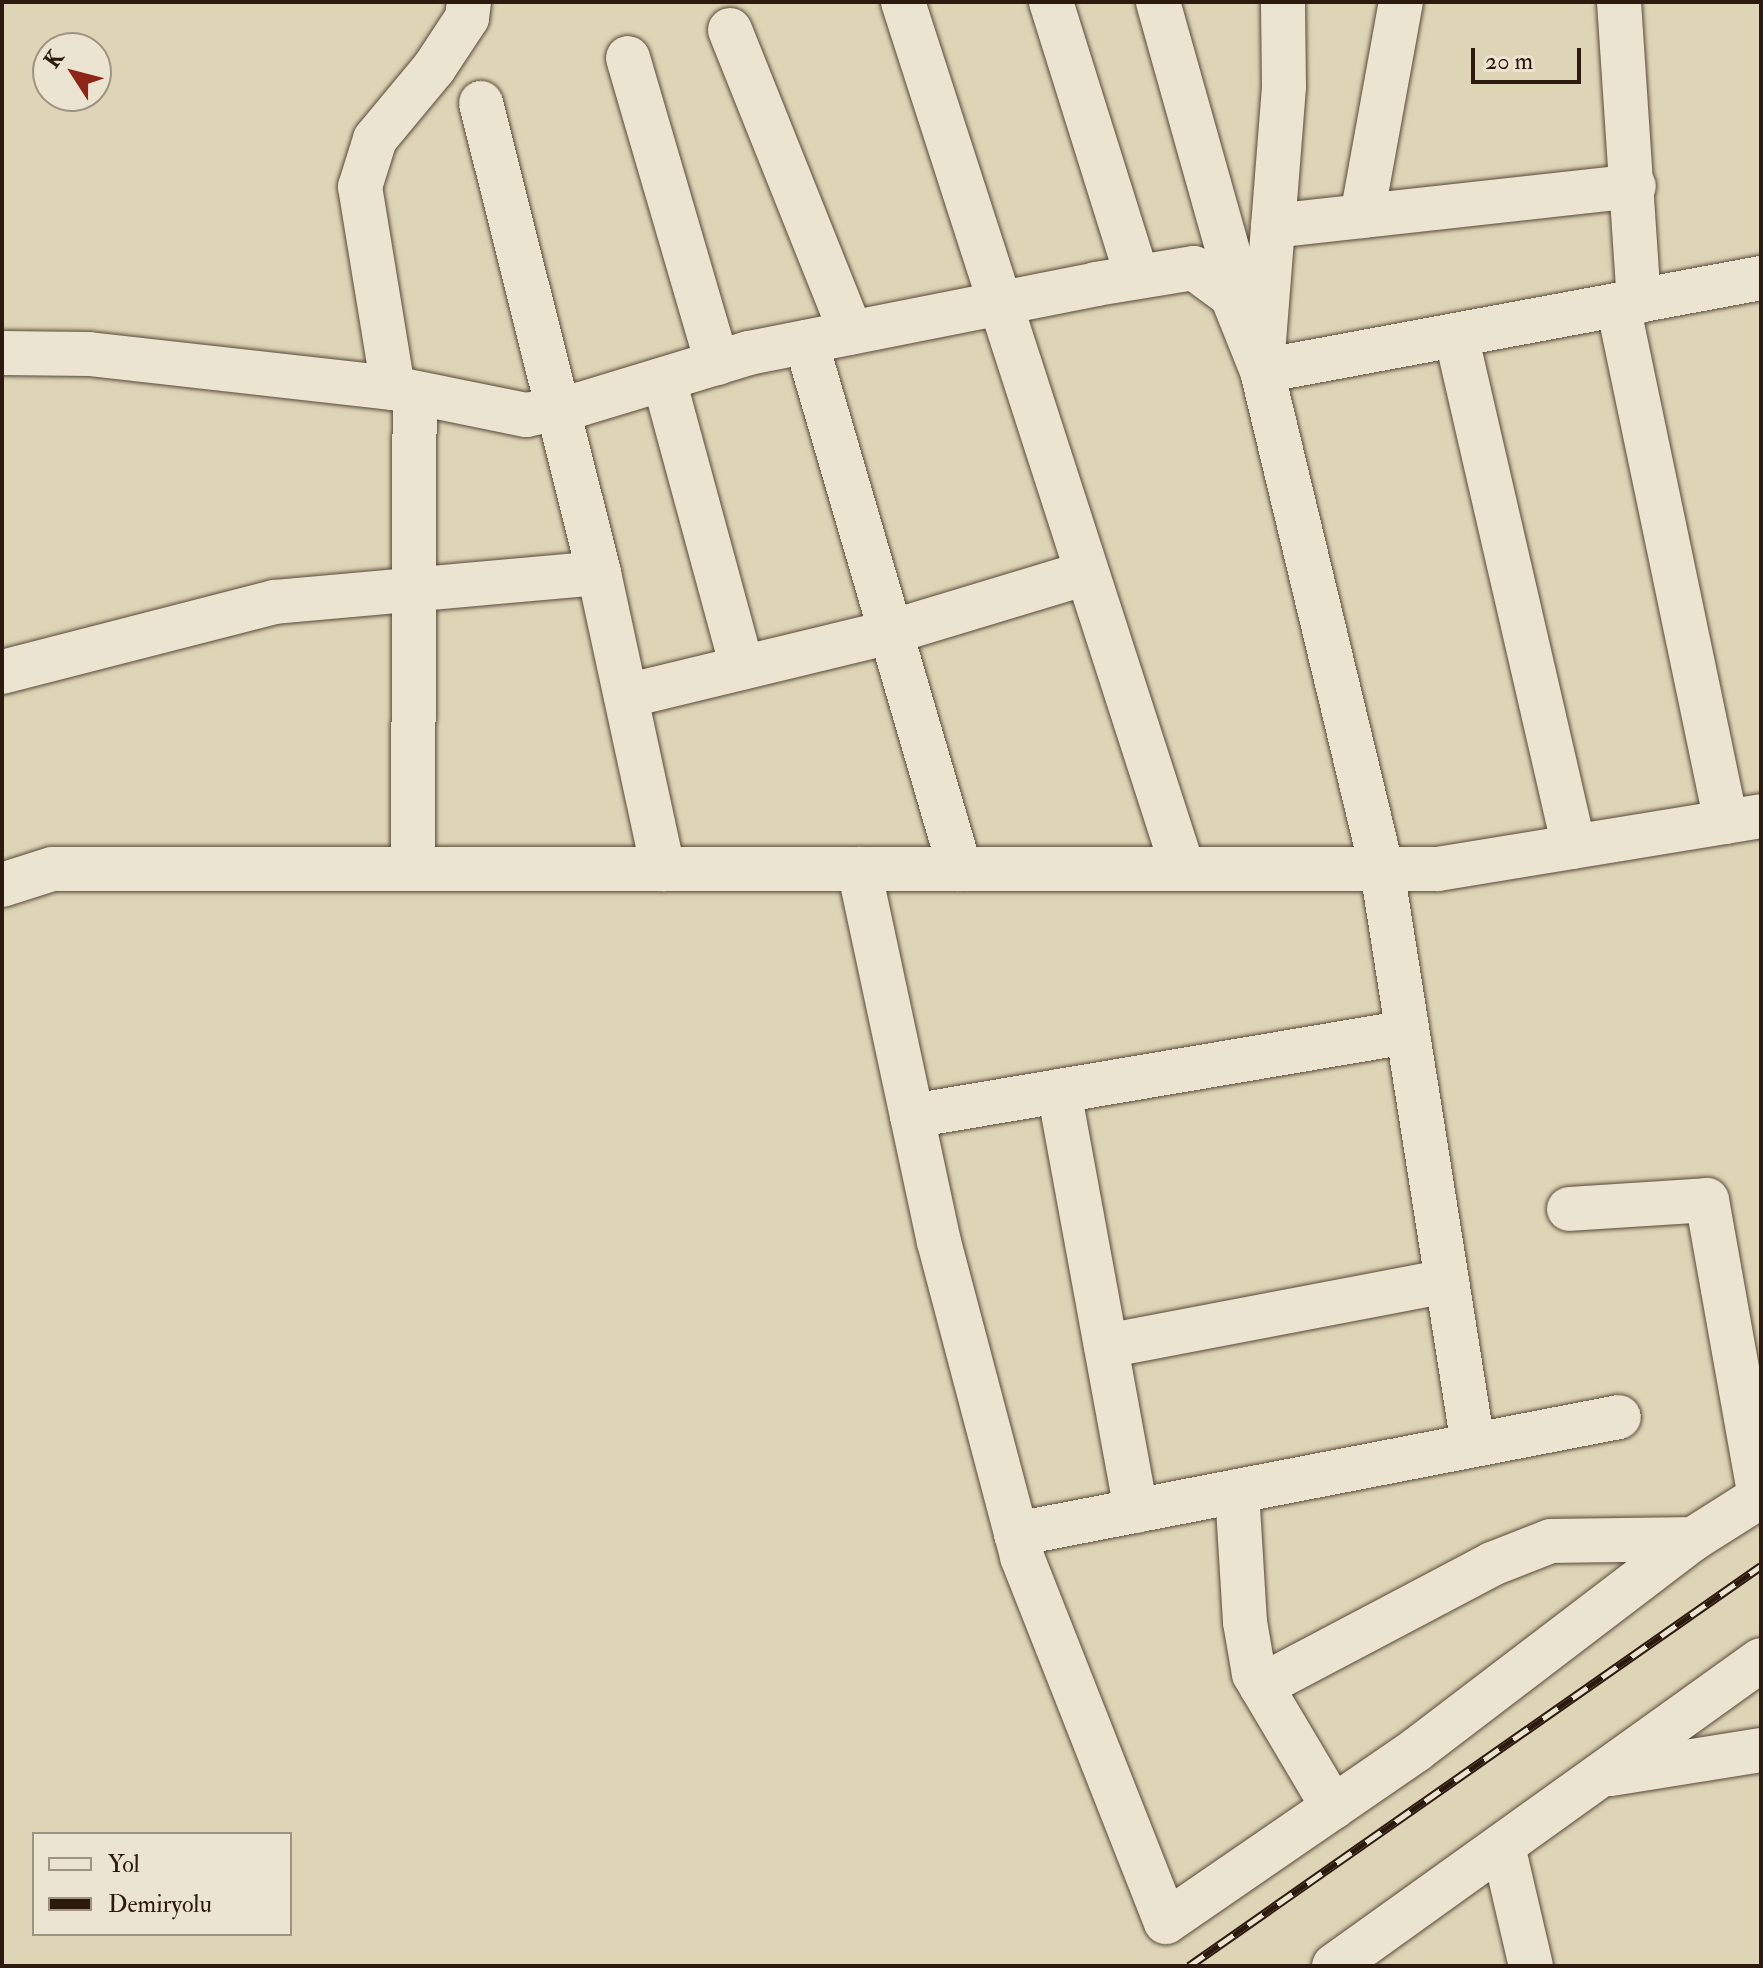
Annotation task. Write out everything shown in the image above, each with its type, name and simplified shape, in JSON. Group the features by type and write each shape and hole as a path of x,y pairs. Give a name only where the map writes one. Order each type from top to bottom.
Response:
{"street":[{"path":"413,869 412,590 404,390 360,187 375,139 434,68 467,18 469,2"},
{"path":"903,2 1183,869"},
{"path":"1051,2 1137,277"},
{"path":"1158,2 1262,371 1382,870 1473,1445"},
{"path":"1262,371 1284,86 1283,2"},
{"path":"1362,216 1401,2"},
{"path":"2,885 52,869 1438,869 1744,819 1629,303 1634,186 1619,2"},
{"path":"730,30 851,333"},
{"path":"628,58 717,363"},
{"path":"481,103 555,410 599,573 663,869"},
{"path":"1273,226 1634,186"},
{"path":"2,353 89,354 404,390 526,415 555,410 717,363 806,342 1194,268 1232,296 1262,371"},
{"path":"1262,371 1761,278"},
{"path":"1456,335 1574,847"},
{"path":"806,342 960,869"},
{"path":"664,380 742,668"},
{"path":"2,672 275,602 599,573"},
{"path":"626,696 891,632 1086,573"},
{"path":"859,869 912,1116 1016,1534 1166,1922 1416,1750 1693,1539 1760,1497 1707,1200 1569,1209"},
{"path":"912,1116 1407,1032"},
{"path":"1059,1091 1136,1511"},
{"path":"1106,1346 1447,1281"},
{"path":"1016,1534 1619,1417"},
{"path":"1237,1491 1245,1622 1261,1686 1333,1807"},
{"path":"1261,1686 1478,1571 1551,1541 1693,1539"},
{"path":"1334,1966 1761,1660"},
{"path":"1601,1775 1761,1750"},
{"path":"1503,1846 1531,1966"}],"railway":[{"path":"1189,1966 1761,1566"}]}
